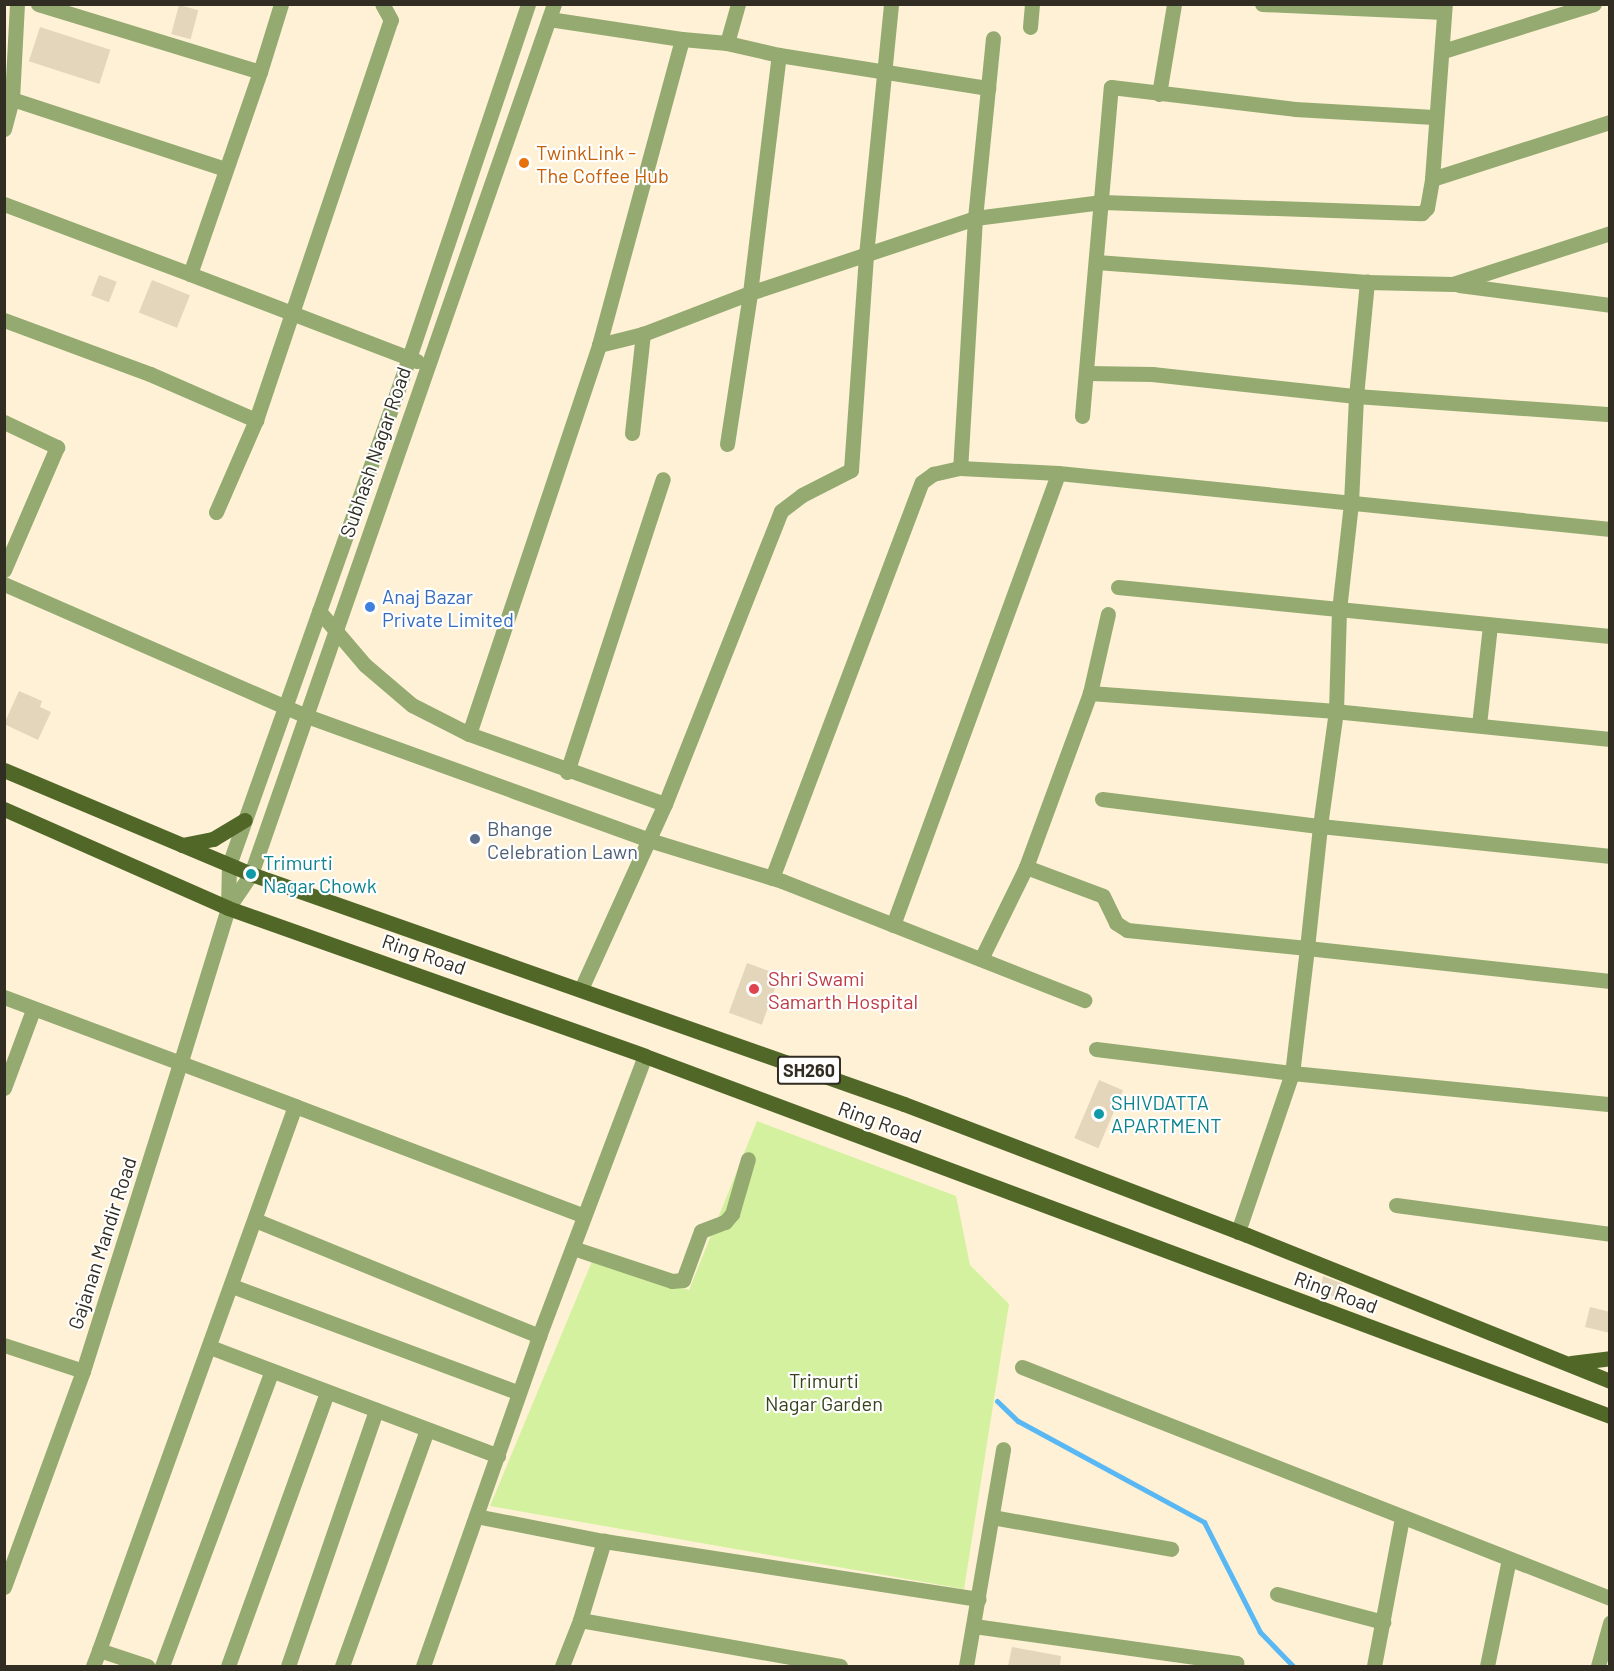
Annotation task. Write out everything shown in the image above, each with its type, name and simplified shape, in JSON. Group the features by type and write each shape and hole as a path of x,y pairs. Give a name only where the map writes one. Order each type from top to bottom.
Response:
{"main road":[{"name":"SH260","path":"4,770 251,874 904,1104 1238,1232 1571,1363 1610,1381"},
{"name":"Ring Road","path":"4,809 228,908 645,1056 1610,1416"},
{"path":"182,845 213,839 245,820"},
{"path":"1571,1363 1610,1358"}],"street":[{"path":"4,129 12,99 10,54 17,4"},
{"path":"38,4 260,72"},
{"path":"190,274 260,72 281,4"},
{"path":"216,512 256,420 391,20 382,4"},
{"path":"228,908 229,865 409,358 528,4"},
{"path":"727,43 738,4"},
{"path":"581,989 658,821 781,512 802,495 851,470 866,255 891,4"},
{"path":"1030,27 1032,4"},
{"path":"1159,94 1174,4"},
{"path":"599,345 643,334 750,293 975,218 1102,202 1422,213 1427,208 1432,179 1434,117 1443,51 1444,8 1262,4"},
{"path":"1443,51 1594,4"},
{"path":"552,12 682,39 727,43 779,55 988,88"},
{"name":"Subhash Nagar Road","path":"228,908 251,874 304,715 552,12"},
{"path":"960,468 975,218 993,38"},
{"path":"469,734 599,345 682,39"},
{"path":"727,444 750,293 779,55"},
{"path":"1082,416 1111,87 1295,109 1434,117"},
{"path":"12,99 225,169"},
{"path":"1432,179 1610,122"},
{"path":"4,204 427,365"},
{"path":"1453,284 1610,233"},
{"path":"1096,262 1367,282 1453,284 1610,305"},
{"path":"1238,1232 1292,1073 1335,711 1339,610 1351,503 1356,396 1367,282"},
{"path":"4,320 150,374 256,420"},
{"path":"632,433 643,334"},
{"path":"1086,373 1152,374 1356,396 1610,414"},
{"path":"4,570 57,447 5,425"},
{"path":"772,878 922,482 947,469 1058,472 1610,529"},
{"path":"893,924 1058,472"},
{"path":"567,772 663,480"},
{"path":"4,584 304,715 658,821"},
{"path":"1118,587 1610,636"},
{"path":"320,611 365,665 412,705 469,734 567,772 772,878 1084,1000"},
{"path":"981,959 1026,867 1089,693 1108,614"},
{"path":"1479,725 1490,625"},
{"path":"1089,693 1335,711 1610,739"},
{"path":"1102,799 1320,826 1610,856"},
{"path":"1026,867 1103,896 1116,923 1127,930 1610,981"},
{"name":"Gajanan Mandir Road","path":"4,1587 11,1549 83,1371 228,908"},
{"path":"4,997 33,1010 181,1061 584,1216"},
{"path":"4,1088 33,1010"},
{"path":"1096,1049 1292,1073 1610,1104"},
{"path":"423,1666 539,1336 645,1056"},
{"path":"93,1666 210,1347 295,1106"},
{"path":"573,1248 672,1281 683,1280 701,1231 725,1222 732,1214 748,1159"},
{"path":"1396,1205 1610,1234"},
{"path":"255,1220 539,1336"},
{"path":"232,1286 519,1393"},
{"path":"4,1346 83,1371"},
{"path":"210,1347 498,1456"},
{"path":"1022,1367 1610,1598"},
{"path":"162,1666 272,1371"},
{"path":"228,1666 327,1392"},
{"path":"288,1666 376,1410"},
{"path":"342,1666 427,1430"},
{"path":"966,1666 1003,1449"},
{"path":"476,1516 604,1541 979,1599"},
{"path":"992,1517 1171,1549"},
{"path":"1374,1666 1402,1518"},
{"path":"562,1666 580,1620 604,1541"},
{"path":"1487,1666 1509,1559"},
{"path":"1277,1594 1383,1622"},
{"path":"580,1620 840,1666"},
{"path":"1598,1666 1610,1623"},
{"path":"974,1626 1236,1663 1235,1666"},
{"path":"99,1650 147,1666"}],"green space":[{"name":"Trimurti Nagar Garden","path":"757,1121 956,1196 970,1265 1009,1304 964,1589 490,1506 593,1259 689,1290"}],"building":[{"path":"179,5 198,10 191,39 171,34"},
{"path":"40,27 110,50 99,84 29,61"},
{"path":"99,275 117,282 109,302 91,296"},
{"path":"152,280 190,295 177,328 139,312"},
{"path":"19,691 42,701 40,707 51,712 38,740 4,724"},
{"path":"747,963 780,975 762,1025 729,1013"},
{"name":"SHIVDATTA APARTMENT","path":"1099,1080 1123,1090 1098,1148 1074,1138"},
{"path":"1323,1276 1343,1284 1341,1297 1320,1295"},
{"path":"1590,1307 1610,1312 1610,1333 1585,1327"},
{"path":"1012,1647 1061,1656 1060,1666 1008,1666"}],"waterway":[{"path":"997,1401 1018,1421 1204,1522 1260,1632 1293,1666"}],"place":[{"name":"TwinkLink - The Coffee Hub","path":"524,163"},
{"name":"Anaj Bazar Private Limited","path":"370,607"},
{"name":"Bhange Celebration Lawn","path":"475,839"},
{"name":"Trimurti Nagar Chowk","path":"251,874"},
{"name":"Shri Swami Samarth Hospital","path":"754,989"},
{"name":"SHIVDATTA APARTMENT","path":"1099,1114"}]}
